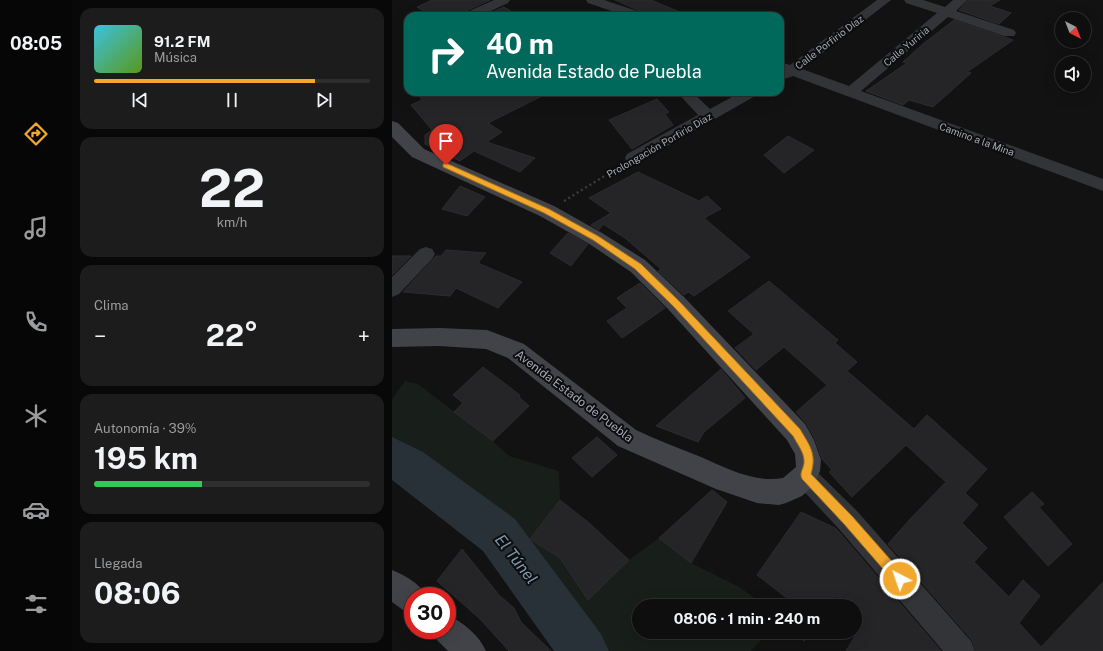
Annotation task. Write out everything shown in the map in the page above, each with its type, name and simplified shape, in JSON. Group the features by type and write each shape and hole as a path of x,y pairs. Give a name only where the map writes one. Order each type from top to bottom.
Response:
{"street":[{"path":"478,12 504,0"},
{"path":"592,0 626,12"},
{"name":"Calle Porfirio Díaz","path":"784,71 886,0"},
{"path":"910,0 1010,33"},
{"name":"Calle Yuriria","path":"851,92 961,0"},
{"name":"Camino a la Mina","path":"784,71 851,92 1103,185"},
{"path":"688,96 708,116"},
{"name":"Prolongación Porfirio Díaz","path":"633,158 745,96"},
{"path":"392,127 418,153 547,211 595,238 638,266 676,303 796,432 808,452 809,463 805,476 848,520 961,651"},
{"path":"392,289 426,254"},
{"name":"Avenida Estado de Puebla","path":"392,338 439,337 487,340 516,351 627,438 644,447 735,484 758,491 779,492 790,489 798,484 805,476"},
{"path":"392,584 404,593"},
{"path":"456,638 471,651"}],"path":[{"name":"Prolongación Porfirio Díaz","path":"566,200 633,158"}],"shaded area":[{"path":"405,381 418,384 493,441 509,456 559,471 560,500 530,539 560,558 629,560 659,538 691,563 741,588 756,599 632,599 632,639 762,639 751,651 566,651 560,637 502,558 439,505 392,471 392,399"}],"building":[{"path":"432,0 490,0 464,12 425,12 417,7"},
{"path":"615,0 651,0 680,12 642,12"},
{"path":"968,0 1000,0 990,6 1011,13 999,24 959,10"},
{"path":"504,7 512,12 493,12"},
{"path":"954,20 1013,40 967,72 971,73 933,107 909,100 903,105 866,91 907,63 903,62"},
{"path":"425,96 542,96 488,123 502,132 487,142 535,158 520,172 474,151 460,161 425,144 425,135 432,130 411,105 422,100 420,98"},
{"path":"657,99 669,112 665,114 673,125 632,149 609,120"},
{"path":"788,136 814,150 784,173 764,155"},
{"path":"638,172 699,201 707,196 721,209 704,218 750,257 694,296 688,292 684,295 658,271 661,269 625,238 603,224 599,230 591,225 611,213 589,198"},
{"path":"460,186 485,197 467,216 442,209"},
{"path":"568,233 588,244 571,266 550,253"},
{"path":"446,250 486,253 478,263 522,282 498,308 456,288 450,296 403,292 436,256 441,256"},
{"path":"392,256 411,256 392,275"},
{"path":"769,281 838,340 835,343 857,362 847,371 914,429 927,415 987,469 965,493 978,505 962,523 987,548 974,562 1009,597 1023,580 1040,596 1019,623 1041,647 1103,582 1103,651 976,651 972,640 888,544 946,482 906,445 852,497 829,472 832,470 822,459 815,439 806,423 796,412 827,385 784,347 756,370 735,348 754,334 728,311"},
{"path":"640,283 665,308 622,338 607,321 627,308 617,298"},
{"path":"483,367 520,395 519,397 529,406 493,441 454,412 463,403 453,395"},
{"path":"721,369 745,398 704,432 698,442 656,426"},
{"path":"597,437 617,455 592,477 572,458"},
{"path":"712,490 727,502 691,563 659,538"},
{"path":"1032,492 1044,504 1039,507 1072,544 1048,566 1004,517"},
{"path":"560,500 588,522 629,560 588,600 560,558 530,539"},
{"path":"801,512 835,528 941,651 846,651 853,639 862,639 862,624 864,621 862,619 862,599 839,599 835,596 833,599 788,599 757,575"},
{"path":"462,549 499,595 514,608 521,622 551,651 509,651 480,619 456,598 456,587 444,587 437,581"}],"waterway":[{"name":"El Túnel","path":"392,457 408,466 499,535 584,651"}],"route":[{"path":"446,165 547,211 595,238 638,266 676,303 796,432 804,443 808,452 809,463 805,476 848,520 900,579"}]}
